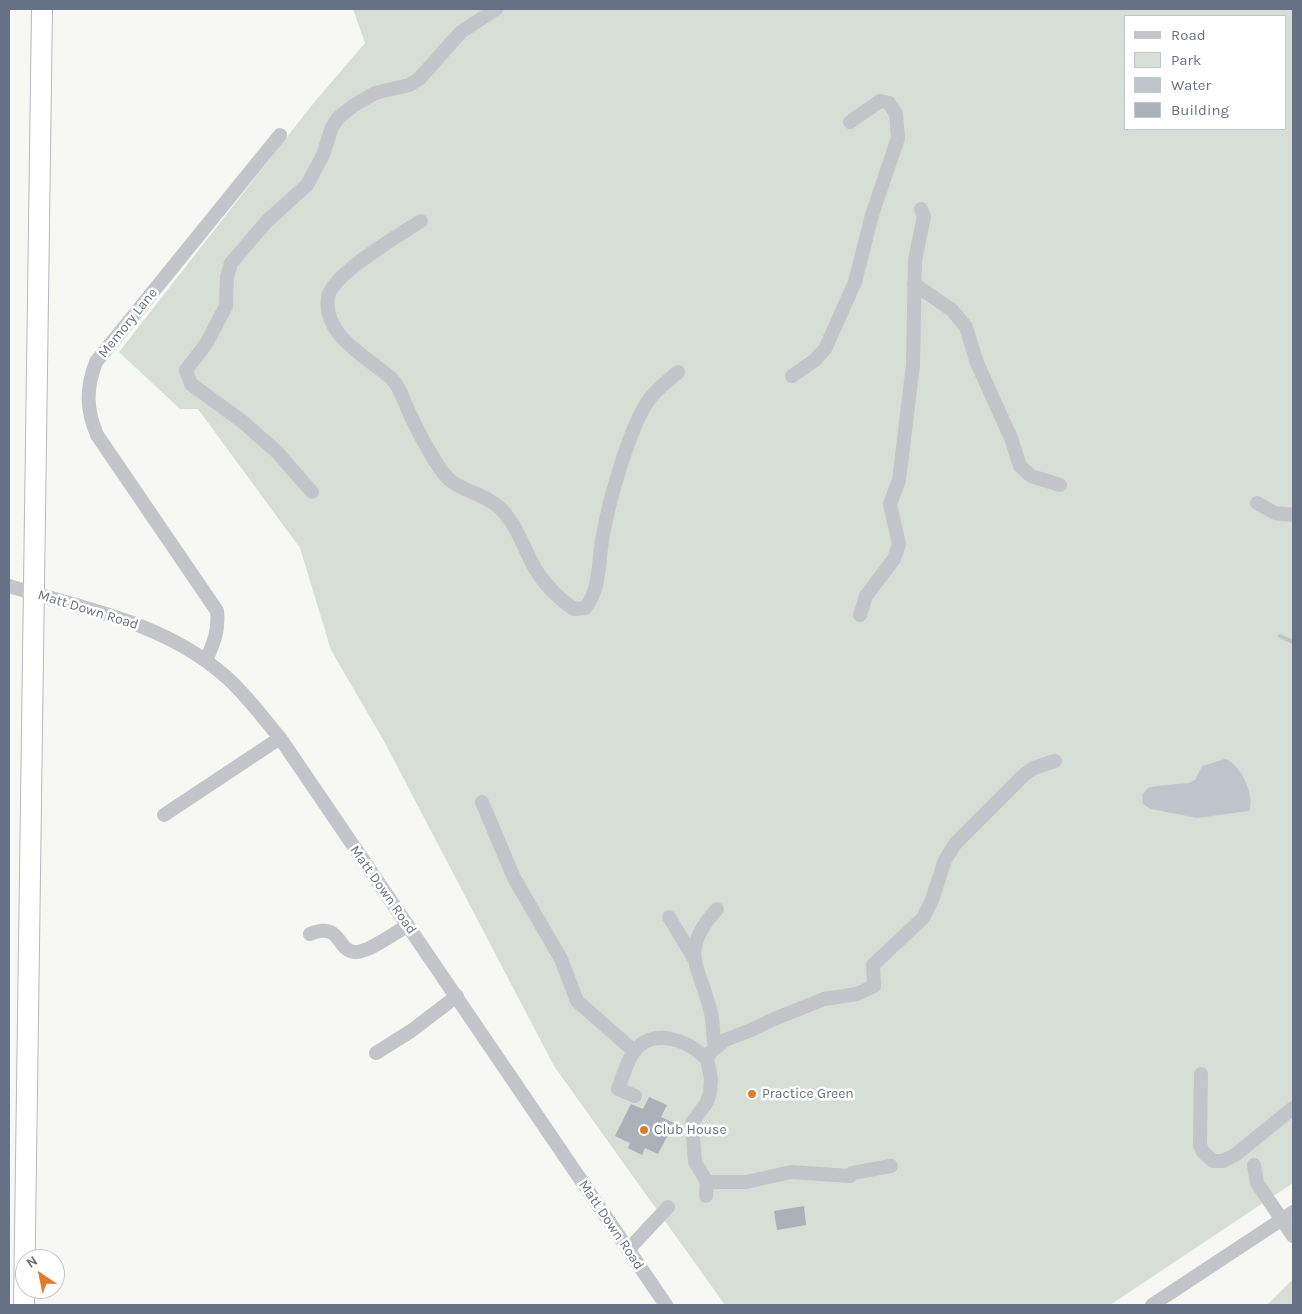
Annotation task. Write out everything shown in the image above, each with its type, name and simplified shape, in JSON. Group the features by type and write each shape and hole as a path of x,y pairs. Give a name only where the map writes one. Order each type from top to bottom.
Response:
{"highway":[{"path":"24,1305 42,9"}],"street":[{"path":"312,492 277,452 243,422 191,384 186,370 206,344 226,306 227,277 231,263 267,221 307,185 323,155 332,127 338,118 353,106 375,93 409,85 418,79 461,32 496,9"},
{"path":"792,376 821,355 835,330 855,282 872,215 896,148 898,120 889,103 880,101 850,122"},
{"name":"Memory Lane","path":"206,660 219,625 217,611 98,435 89,406 89,380 96,362 280,135"},
{"path":"860,615 866,596 894,559 899,544 890,504 897,488 913,365 915,260 924,216 921,209"},
{"path":"421,222 366,258 339,280 330,290 328,297 330,316 351,346 396,384 408,411 445,476 460,487 490,500 499,507 520,537 532,562 547,586 574,609 585,608 594,592 607,518 623,462 642,411 651,397 678,372"},
{"path":"914,284 952,310 966,327 976,363 1011,438 1020,466 1031,476 1060,485"},
{"path":"1257,503 1275,513 1293,515"},
{"name":"Matt Down Road","path":"9,586 134,622 206,660 249,699 280,738 666,1305"},
{"path":"164,815 280,738"},
{"path":"711,1053 731,1037 818,1001 857,994 874,986 873,965 922,918 932,900 945,860 955,844 1026,774 1034,768 1055,761"},
{"path":"482,802 514,878 561,959 578,1001 634,1051"},
{"path":"693,957 699,934 717,909"},
{"path":"669,917 693,957 710,1009 710,1093 707,1102 692,1123 695,1162 707,1182 706,1196"},
{"path":"310,934 321,929 328,930 351,951 357,953 368,949 407,926"},
{"path":"376,1053 411,1031 457,996"},
{"path":"635,1096 618,1089 634,1051 654,1039 674,1038 711,1053"},
{"path":"1201,1074 1200,1145 1203,1152 1213,1161 1223,1161 1235,1155 1293,1108"},
{"path":"1254,1165 1257,1183 1287,1215 1293,1236"},
{"path":"707,1182 746,1182 791,1172 850,1176 852,1173 891,1166"},
{"path":"628,1250 668,1207"},
{"path":"1152,1305 1287,1215"}],"green space":[{"path":"353,9 1293,9 1293,1183 1110,1305 725,1305 554,1066 385,743 331,650 300,548 198,409 180,409 119,352 312,105 365,43"},
{"path":"1293,1279 1293,1305 1267,1305"}],"water":[{"path":"1225,759 1236,767 1245,781 1251,805 1249,811 1197,818 1151,809 1143,804 1142,795 1148,788 1189,783 1195,780 1202,766"}],"building":[{"name":"Club House","path":"649,1097 667,1105 661,1117 674,1123 658,1154 645,1148 642,1155 628,1148 630,1143 615,1136 631,1104 643,1109"},
{"path":"804,1206 806,1225 777,1230 774,1211"}],"waterway":[{"path":"1280,636 1293,642"}],"place":[{"name":"Practice Green","path":"752,1094"},
{"name":"Club House","path":"644,1130"}]}
